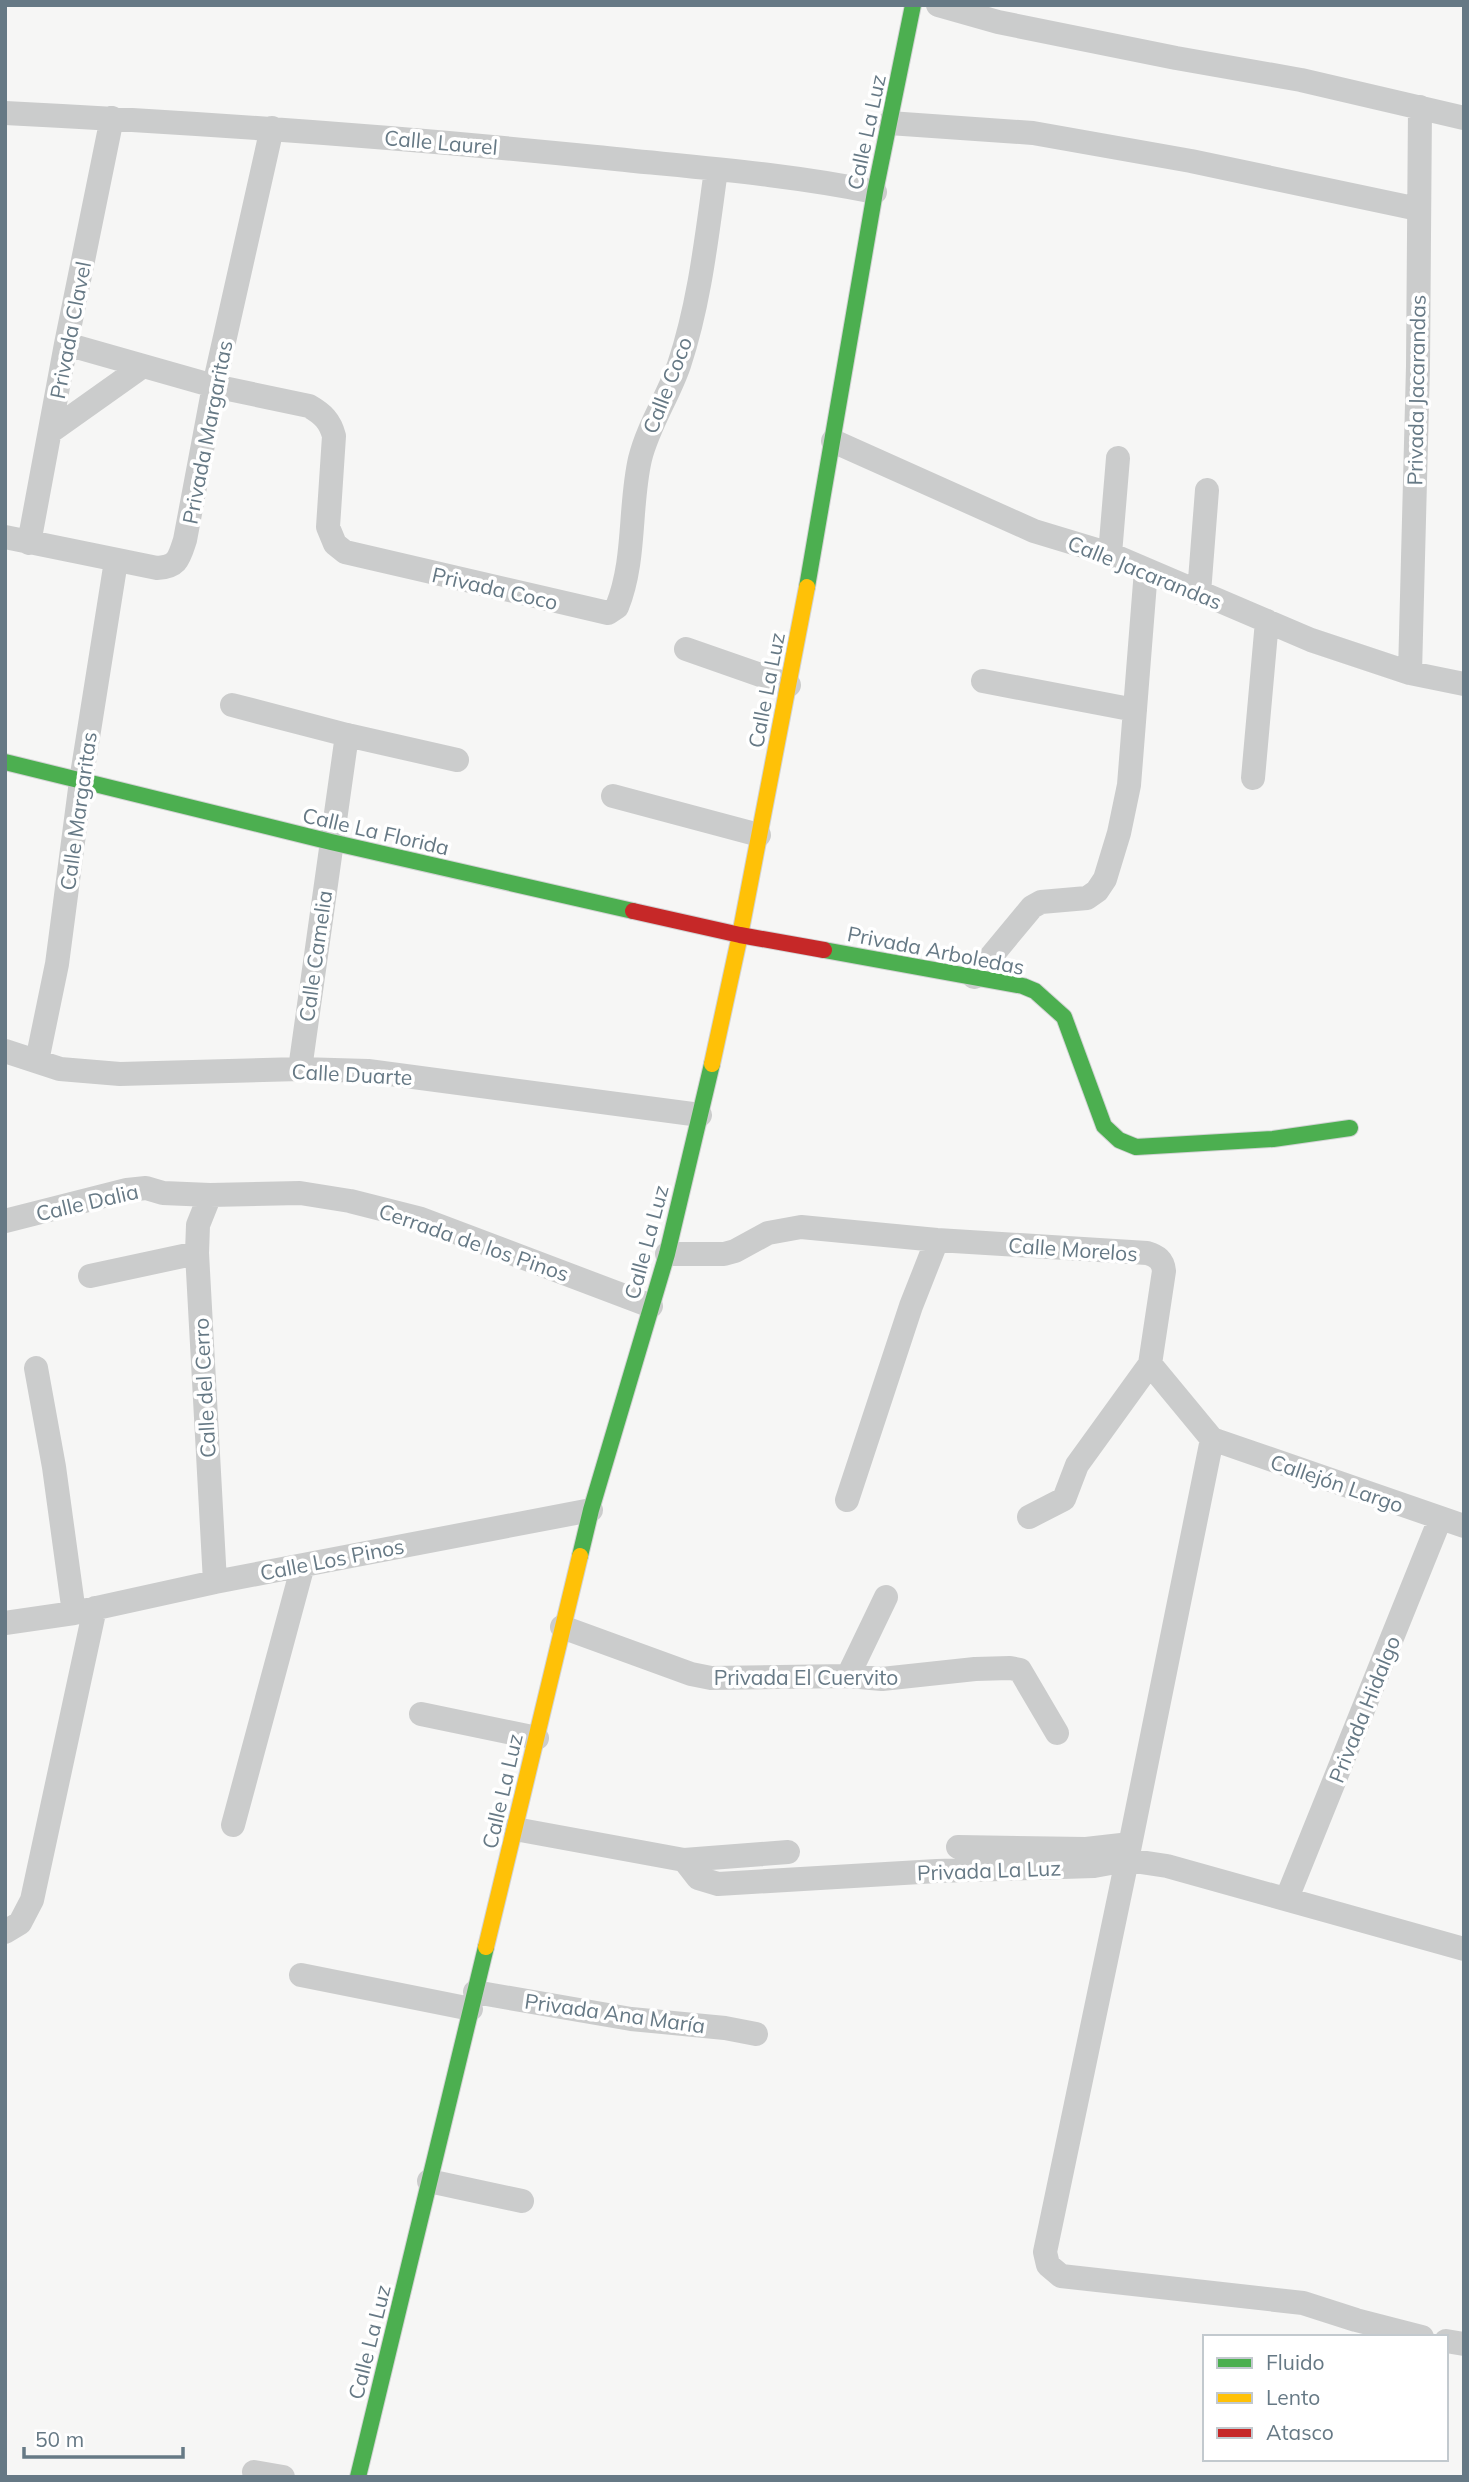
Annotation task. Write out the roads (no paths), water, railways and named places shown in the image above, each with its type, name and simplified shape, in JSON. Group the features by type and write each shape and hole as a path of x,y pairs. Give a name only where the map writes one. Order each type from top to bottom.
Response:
{"street":[{"name":"Calle La Luz","path":"358,2477 591,1510 667,1254 695,1141 740,935 789,685 874,192 913,5"},
{"path":"938,5 998,22 1177,58 1301,79 1464,118"},
{"name":"Privada Jacarandas","path":"1409,673 1418,366 1420,107"},
{"name":"Calle Laurel","path":"5,113 272,128 481,145 835,184 874,192"},
{"name":"Privada Clavel","path":"29,543 112,118"},
{"path":"889,124 974,128 1061,138 1191,161 1418,209"},
{"name":"Privada Margaritas","path":"5,537 157,568 168,568 175,564 185,540 214,386 272,128"},
{"name":"Calle Coco","path":"620,599 630,554 640,458 679,366 698,285 716,170"},
{"path":"66,344 214,386"},
{"path":"50,432 143,366"},
{"name":"Privada Coco","path":"214,386 309,406 321,413 330,424 334,436 328,527 330,538 345,552 599,613 614,611 620,599"},
{"name":"Calle Jacarandas","path":"833,442 1034,531 1110,554 1353,655 1409,673 1464,684"},
{"path":"1110,554 1118,458"},
{"path":"1199,593 1207,490"},
{"name":"Calle Margaritas","path":"37,1061 59,951 81,781 116,561"},
{"path":"974,977 1032,907 1041,902 1087,898 1097,891 1105,879 1127,800 1146,570"},
{"path":"1253,778 1267,621"},
{"path":"685,649 789,685"},
{"path":"983,681 1135,710"},
{"path":"232,705 457,760"},
{"name":"Calle Camelia","path":"300,1069 346,735"},
{"name":"Calle La Florida","path":"5,762 331,842 740,935"},
{"path":"613,796 759,835"},
{"name":"Privada Arboledas","path":"740,935 1023,986 1035,991 1064,1017 1104,1126 1119,1140 1136,1147 1273,1139 1350,1128"},
{"name":"Calle Duarte","path":"5,1051 60,1069 120,1074 300,1069 368,1071 700,1115"},
{"name":"Calle Dalia","path":"5,1221 127,1190 146,1188 163,1193 210,1195"},
{"name":"Cerrada de los Pinos","path":"210,1195 300,1193 350,1201 421,1219 651,1306"},
{"name":"Calle del Cerro","path":"210,1195 198,1226 197,1253 215,1582"},
{"name":"Calle Morelos","path":"667,1254 724,1254 768,1233 801,1227 937,1240 1147,1253 1163,1264 1164,1271 1150,1364"},
{"path":"847,1500 911,1306 937,1240"},
{"path":"90,1276 197,1253"},
{"path":"1029,1517 1064,1499 1077,1465 1150,1364 1212,1439 1045,2252 1048,2265 1061,2276 1303,2302 1356,2320 1414,2335"},
{"path":"5,1932 20,1923 32,1900 84,1611 36,1368"},
{"name":"Callejón Largo","path":"1212,1439 1464,1526"},
{"name":"Calle Los Pinos","path":"5,1623 84,1611 215,1582 591,1510"},
{"name":"Privada Hidalgo","path":"1287,1898 1440,1519"},
{"path":"233,1825 303,1565"},
{"path":"848,1676 886,1597"},
{"name":"Privada El Cuervito","path":"562,1627 691,1674 711,1678 848,1676 882,1679 975,1669 1020,1670 1057,1732"},
{"path":"421,1714 537,1738"},
{"name":"Privada La Luz","path":"515,1829 684,1860 698,1878 718,1884 937,1871 1094,1866 1128,1852 1167,1866 1464,1949"},
{"path":"958,1847 1128,1852"},
{"path":"684,1860 788,1852"},
{"name":"Privada Ana María","path":"301,1975 473,2000 726,2028 756,2034"},
{"path":"429,2181 522,2200"},
{"path":"254,2472 283,2477"}]}
